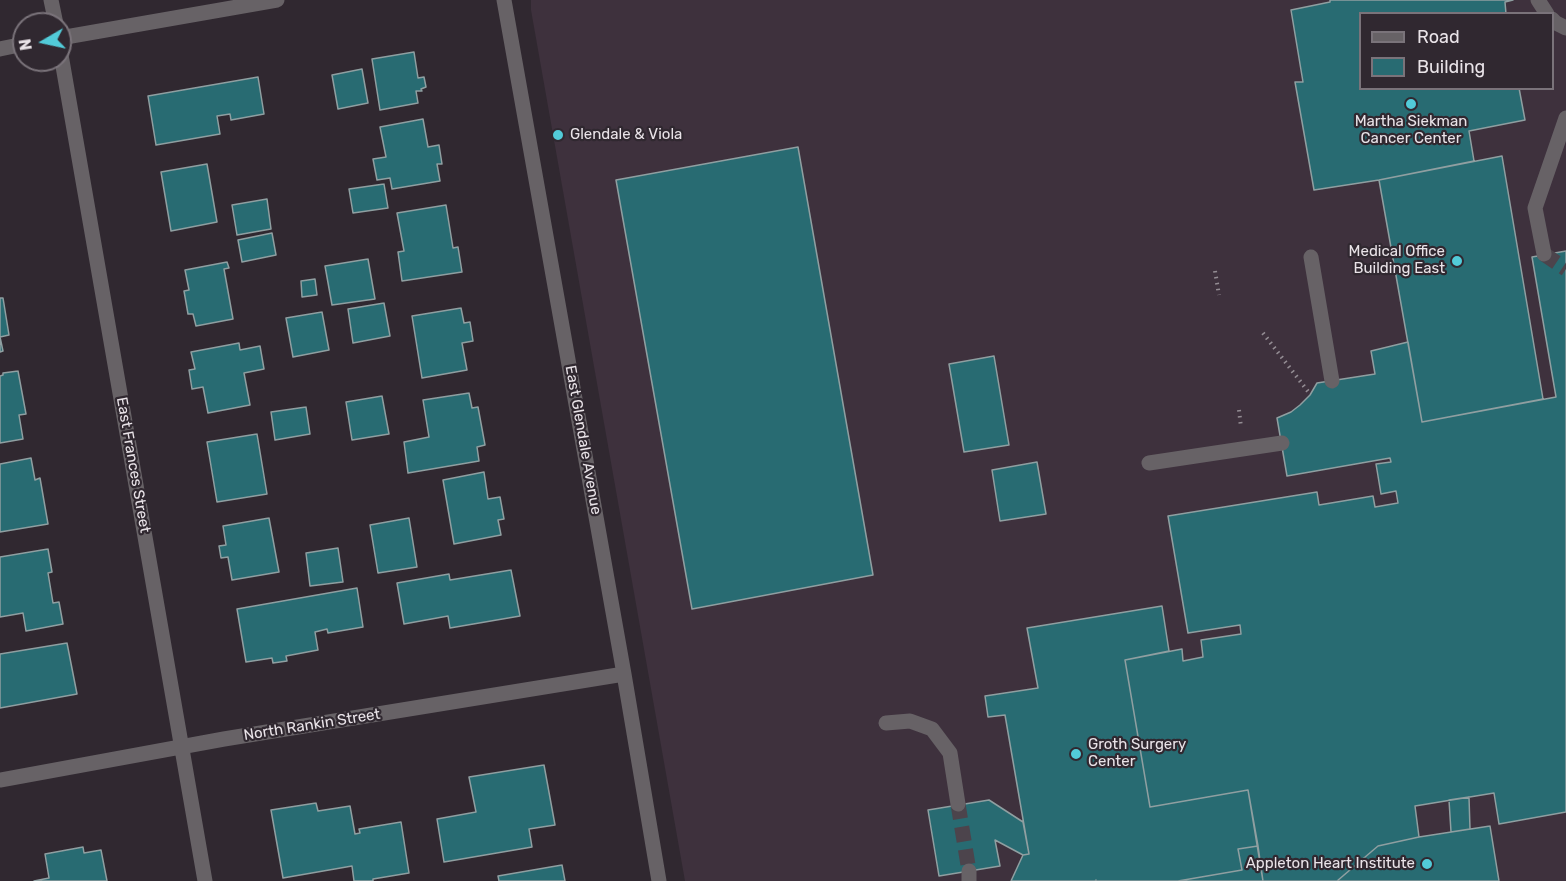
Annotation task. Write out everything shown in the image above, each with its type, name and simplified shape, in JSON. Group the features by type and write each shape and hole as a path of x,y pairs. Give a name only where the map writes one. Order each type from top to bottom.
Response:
{"street":[{"path":"72,36 277,0"},
{"name":"East Glendale Avenue","path":"504,0 659,881"},
{"name":"East Frances Street","path":"64,72 205,881"},
{"path":"1544,254 1535,208 1566,118"},
{"path":"1311,257 1332,381"},
{"path":"1149,463 1282,443"},
{"name":"North Rankin Street","path":"0,780 182,747 624,674"},
{"path":"886,723 910,721 932,729 950,753 958,804"}],"path":[{"path":"1215,271 1219,294"},
{"path":"1263,333 1310,394"}],"shaded area":[{"path":"531,0 1566,0 1566,881 685,881"}],"building":[{"name":"Martha Siekman Cancer Center","path":"1330,0 1513,0 1505,2 1506,12 1359,12 1359,90 1519,90 1525,120 1469,131 1474,161 1314,190 1295,82 1303,82 1291,10 1330,2"},
{"path":"414,52 418,78 424,77 426,87 421,89 422,91 416,91 418,103 380,110 372,59"},
{"path":"362,69 368,103 338,109 332,75"},
{"path":"258,77 264,114 231,120 230,114 217,116 220,134 156,145 148,96"},
{"path":"423,119 428,147 439,145 442,164 437,164 440,181 392,189 390,178 377,180 373,159 386,157 380,127"},
{"path":"798,147 873,575 692,609 616,180"},
{"name":"Medical Office Building East","path":"1502,156 1543,399 1422,422 1379,180"},
{"path":"207,164 217,222 171,231 161,172"},
{"path":"384,184 388,208 353,213 349,189"},
{"path":"267,199 271,229 237,235 232,205"},
{"path":"446,205 453,248 458,247 462,272 402,281 398,252 404,251 397,213"},
{"path":"272,233 276,255 242,262 238,240"},
{"path":"1566,251 1566,812 1499,824 1494,793 1415,806 1419,837 1378,846 1337,881 1263,881 1248,790 1150,807 1125,660 1182,649 1183,661 1203,657 1201,640 1241,634 1240,625 1188,633 1168,516 1317,492 1319,505 1373,496 1375,507 1398,503 1396,491 1381,494 1376,464 1391,462 1390,458 1287,476 1277,418 1300,405 1317,383 1375,374 1371,351 1408,342 1422,422 1556,397 1532,257"},
{"path":"368,259 375,299 332,305 325,266"},
{"path":"227,262 229,268 224,269 233,319 196,326 193,314 188,314 184,291 189,290 185,270"},
{"path":"315,279 317,295 302,297 301,281"},
{"path":"0,298 3,298 9,335 0,337"},
{"path":"384,303 390,336 353,343 348,309"},
{"path":"461,308 464,323 470,322 473,341 462,343 467,370 422,378 412,316"},
{"path":"322,312 329,350 293,357 286,318"},
{"path":"239,343 240,350 260,346 264,369 244,373 250,405 208,413 203,387 192,389 189,370 195,369 191,352"},
{"path":"994,356 1009,445 964,452 949,364"},
{"path":"18,371 26,414 19,415 23,439 0,443 0,376 3,373"},
{"path":"469,393 472,408 478,407 485,445 477,447 479,461 408,473 404,442 429,437 423,400"},
{"path":"382,396 389,434 352,440 346,402"},
{"path":"306,407 310,434 275,440 271,412"},
{"path":"257,434 267,494 217,502 207,442"},
{"path":"31,458 35,480 40,478 48,524 0,532 0,464"},
{"path":"1037,462 1046,514 1000,521 992,470"},
{"path":"484,472 488,499 500,497 504,519 498,520 501,535 454,544 443,480"},
{"path":"269,518 279,572 232,580 228,557 221,558 219,546 226,545 223,526"},
{"path":"409,518 417,567 378,573 370,525"},
{"path":"338,548 343,582 310,586 306,553"},
{"path":"48,549 52,572 48,573 53,603 59,602 63,624 26,631 23,613 0,617 0,557"},
{"path":"511,570 520,616 450,628 448,616 404,624 397,583 449,574 450,580"},
{"path":"357,588 363,627 328,633 327,629 315,632 318,650 286,656 287,661 273,663 272,658 246,662 237,609"},
{"name":"Groth Surgery Center","path":"1162,606 1169,651 1125,660 1150,807 1248,790 1258,846 1238,849 1242,870 1178,881 1011,881 1023,855 1029,854 1005,715 988,717 985,696 1038,688 1027,628"},
{"path":"67,643 77,694 0,708 0,654"},
{"path":"544,765 555,825 529,829 532,847 444,862 437,819 476,812 469,777"},
{"path":"1469,797 1470,829 1451,832 1449,800"},
{"path":"989,800 1023,822 1029,854 1023,855 995,840 1000,866 939,876 928,810"},
{"path":"316,803 318,811 350,806 355,834 360,833 359,829 401,822 409,873 373,879 373,881 354,881 352,866 283,878 271,810"},
{"name":"Appleton Heart Institute","path":"1490,826 1499,881 1337,881 1378,846"},
{"path":"1258,846 1263,881 1178,881 1242,870 1238,849"},
{"path":"83,847 84,853 101,850 107,881 34,881 49,878 45,854"},
{"path":"562,865 565,881 499,881 498,876"}],"tunnel":[{"path":"1544,254 1566,269"},
{"path":"958,804 969,871"}],"place":[{"name":"Martha Siekman Cancer Center","path":"1411,104"},
{"name":"Glendale & Viola","path":"558,135"},
{"name":"Medical Office Building East","path":"1457,261"},
{"name":"Groth Surgery Center","path":"1076,754"},
{"name":"Appleton Heart Institute","path":"1427,864"}]}
